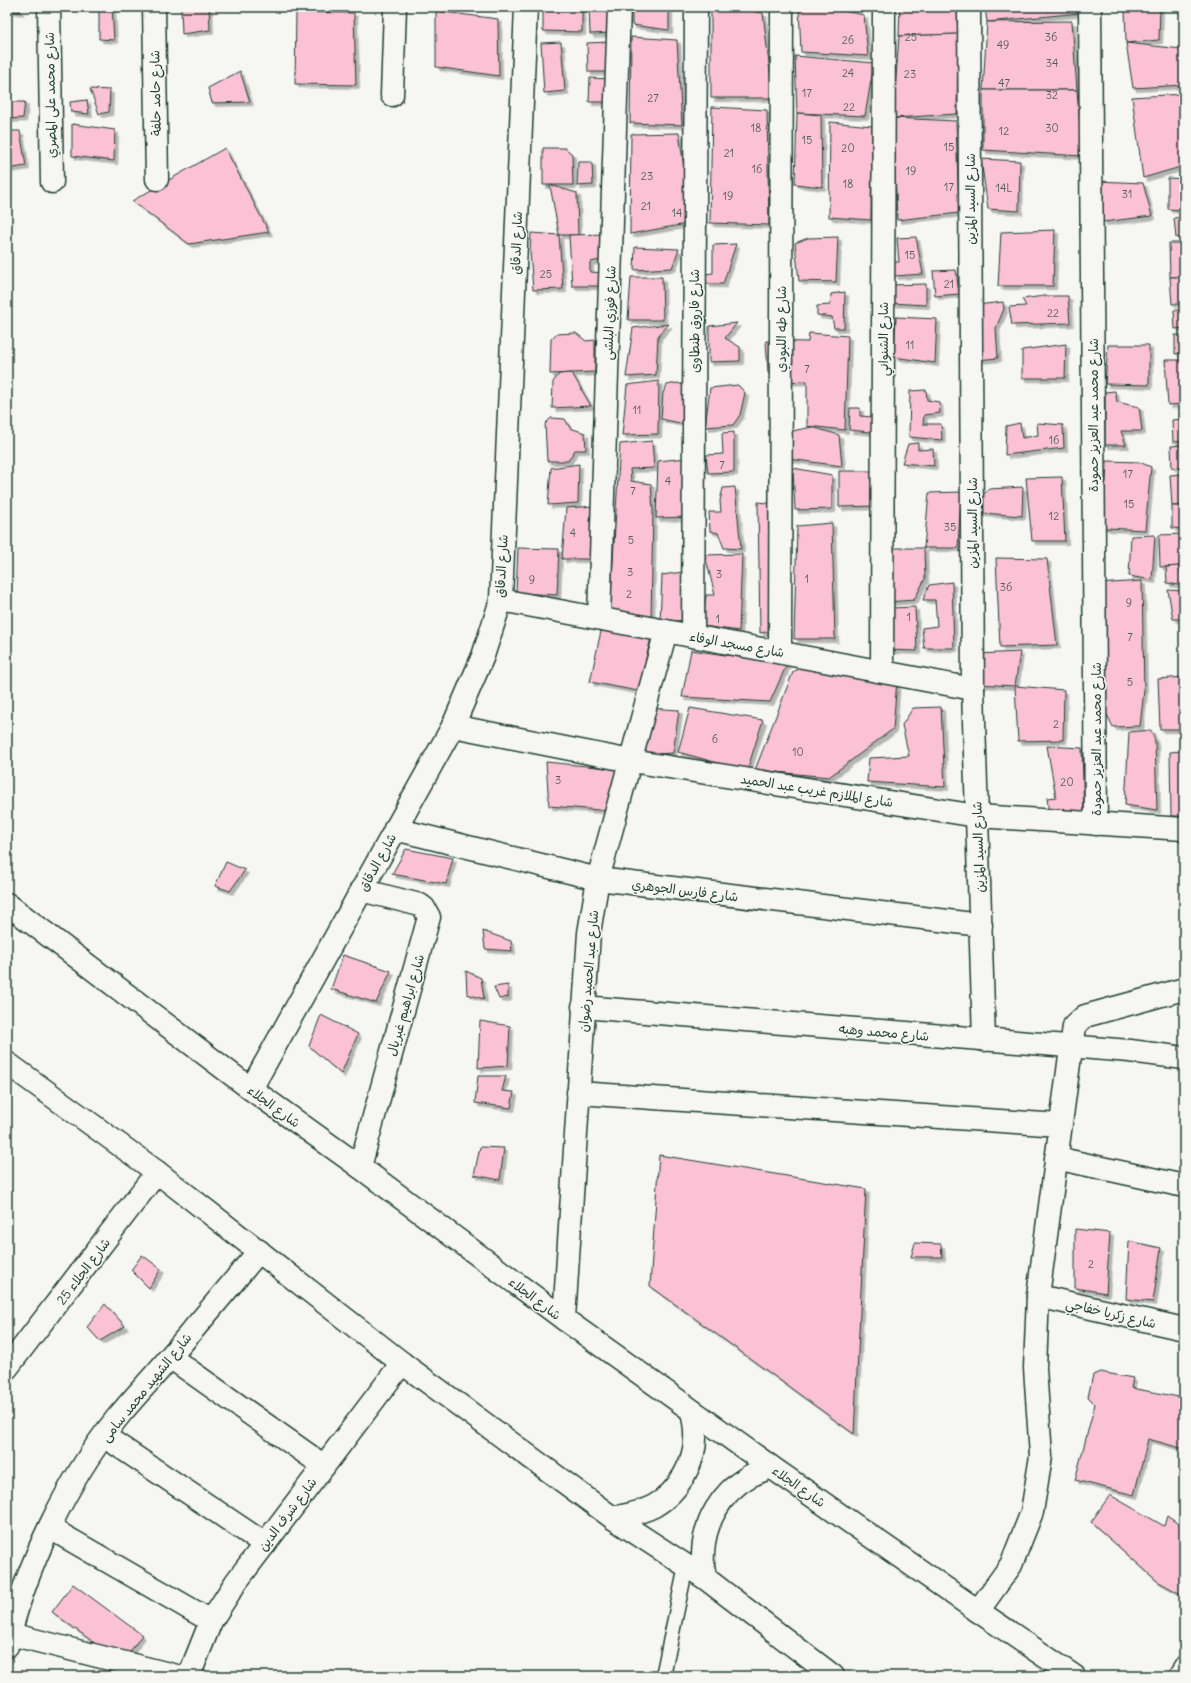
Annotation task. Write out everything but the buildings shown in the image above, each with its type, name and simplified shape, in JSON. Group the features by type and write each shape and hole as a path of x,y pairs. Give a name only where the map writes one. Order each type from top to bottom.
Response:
{"street":[{"name":"شارع محمد على المصري","path":"49,7 52,182"},
{"name":"شارع حامد حلفة","path":"154,7 157,179"},
{"path":"392,95 395,7"},
{"name":"شارع الدقاق","path":"251,1089 453,726 483,656 501,600 526,7"},
{"name":"شارع فوزي البلشى","path":"599,618 619,7"},
{"name":"شارع فاروق طنطاوى","path":"693,636 696,7"},
{"name":"شارع طه اللبودي","path":"780,652 782,7"},
{"name":"شارع الشنواني","path":"882,672 884,7"},
{"name":"شارع السيد المزين","path":"969,7 973,689 984,1040"},
{"name":"شارع محمد عبد العزيز حمودة","path":"1090,7 1096,824"},
{"name":"شارع مسجد الوفاء","path":"501,600 973,689"},
{"name":"شارع عبد الحميد رضوان","path":"564,1320 589,933 598,879 666,631"},
{"name":"شارع الملازم غريب عبد الحميد","path":"453,726 631,760 977,816 1184,829"},
{"name":"شارع فارس الجوهري","path":"395,829 598,879 981,925"},
{"name":"شارع ابراهيم غبريال","path":"360,1167 429,917 424,908 420,905 361,890"},
{"name":"شارع الجلاء","path":"7,904 251,1089 360,1167 564,1320 771,1467 1074,1676"},
{"path":"978,1611 1011,1565 1032,1512 1041,1456 1035,1368 1038,1296 1074,1026 1085,1016 1184,989"},
{"name":"شارع محمد وهبه","path":"583,1008 1071,1046 1130,1051 1184,1058"},
{"path":"7,1062 158,1172 402,1363 612,1518 705,1578 833,1676"},
{"path":"578,1093 1060,1126"},
{"path":"1056,1158 1184,1186"},
{"name":"شارع الجلاء 25","path":"7,1368 158,1172"},
{"name":"شارع الشهيد محمد سامى","path":"8,1640 15,1591 61,1505 85,1464 117,1418 259,1251"},
{"name":"شارع زكريا خفاجي","path":"1038,1296 1184,1329"},
{"path":"170,1357 324,1466"},
{"name":"شارع شرف الدين","path":"189,1676 211,1621 236,1582 402,1363"},
{"path":"612,1518 634,1514 654,1506 672,1492 685,1474 693,1454 696,1433 692,1411"},
{"path":"104,1436 265,1544"},
{"path":"705,1578 702,1555 705,1531 715,1509 730,1490 749,1476 771,1467"},
{"path":"50,1528 211,1621"},
{"path":"8,1640 177,1676"}],"lane":[{"path":"663,1676 686,1566"},
{"path":"1174,1676 1184,1662"}]}
